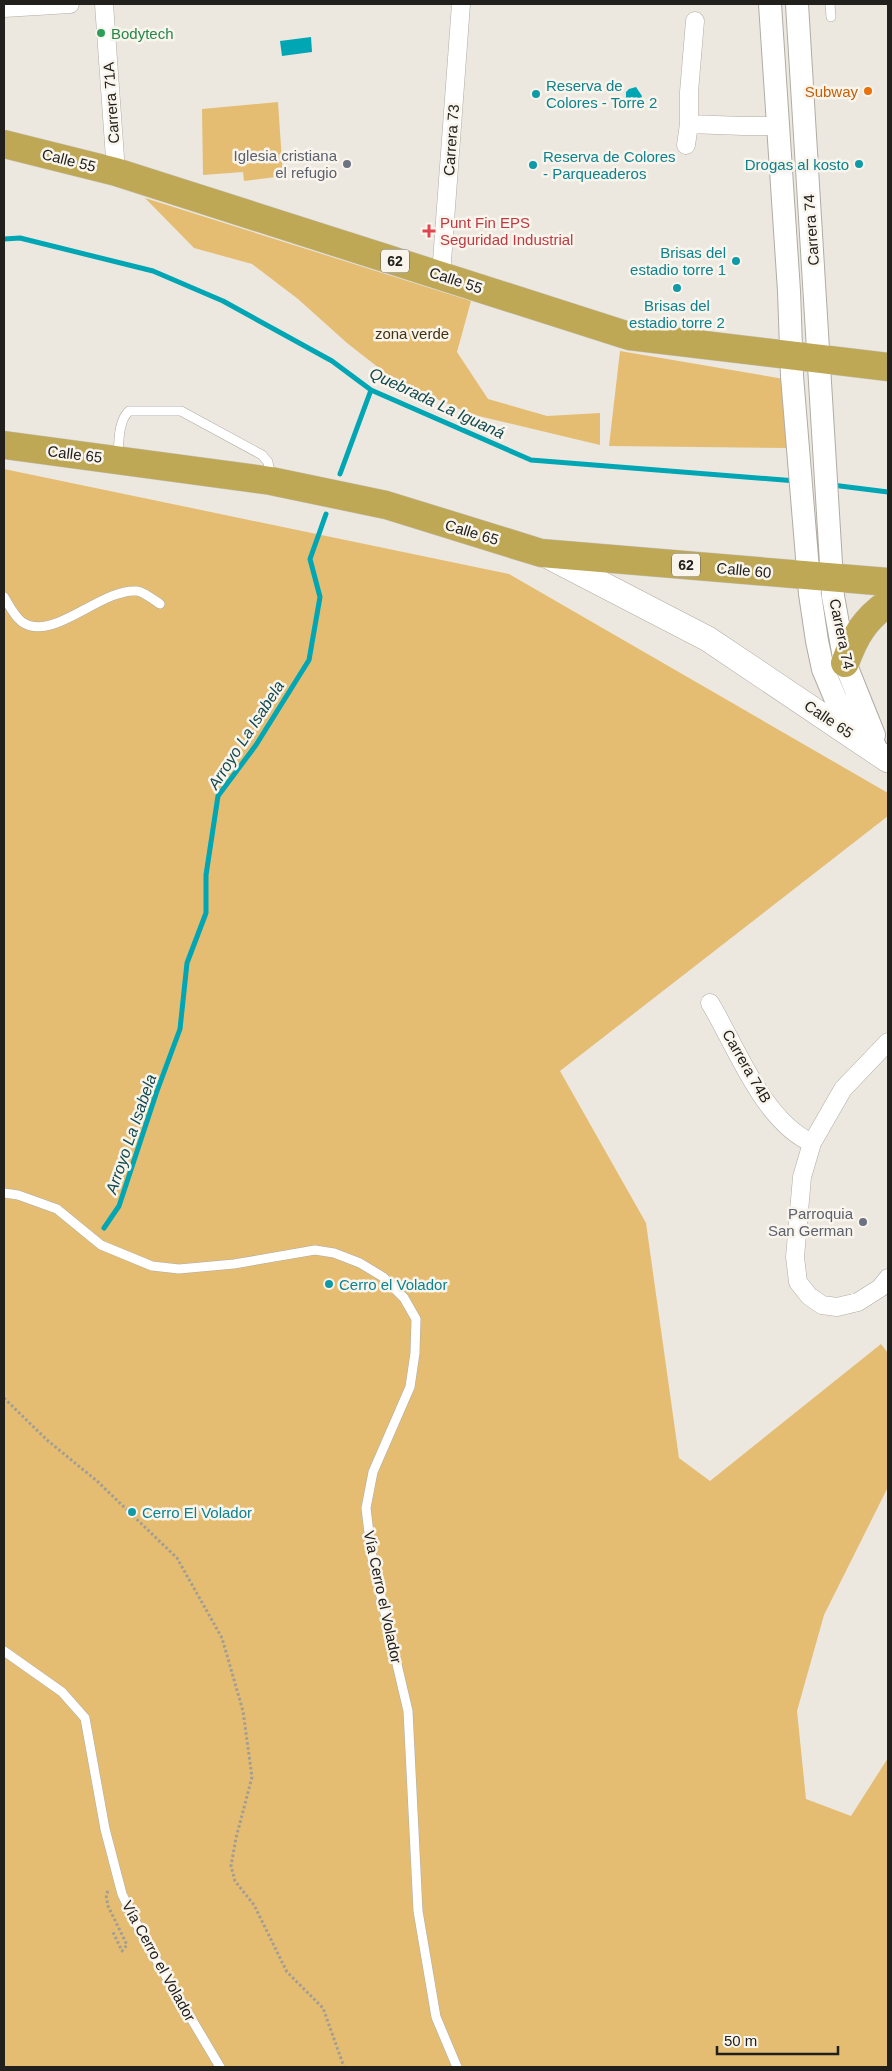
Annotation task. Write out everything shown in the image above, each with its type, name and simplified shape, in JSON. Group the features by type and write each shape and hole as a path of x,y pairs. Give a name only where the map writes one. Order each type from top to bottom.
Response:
{"highway":[{"name":"Calle 55","path":"4,144 116,172 629,336 888,366"},
{"name":"Calle 65","path":"4,445 271,481 386,505 541,553"},
{"name":"Calle 60","path":"541,553 888,582"},
{"path":"845,663 853,639 865,623 888,603"}],"main road":[{"name":"Calle 65","path":"541,553 708,639 885,758"}],"street":[{"path":"4,8 70,4"},
{"name":"Carrera 71A","path":"104,4 116,172"},
{"name":"Carrera 73","path":"440,275 461,4"},
{"name":"Carrera 74","path":"770,4 790,290 791,355 806,542 820,576 833,596 845,663 885,758"},
{"name":"Carrera 74","path":"801,4 818,358 830,544 820,576 817,641 824,669 836,700 885,758"},
{"path":"686,145 695,21"},
{"path":"689,124 778,126"},
{"name":"Carrera 74B","path":"710,1003 764,1100 792,1131 812,1143"},
{"path":"888,1042 843,1089 812,1143 802,1177 795,1257 798,1282 810,1296 822,1305 837,1307 858,1302 880,1288 888,1278"}],"lane":[{"path":"830,4 831,17"},
{"path":"118,460 122,422 124,415 129,411 181,411 262,455 268,462 271,481"},
{"path":"4,597 21,621 31,627 42,628 125,592 139,591 160,604"},
{"name":"Vía Cerro el Volador","path":"4,1193 18,1195 57,1210 101,1245 152,1266 178,1269 234,1264 315,1250 334,1253 360,1263 383,1277 404,1298 416,1319 416,1353 410,1387 373,1472 366,1508 372,1558 408,1711 418,1911 436,2017 457,2067"},
{"name":"Vía Cerro el Volador","path":"4,1651 62,1692 85,1718 106,1829 122,1894 144,1939 220,2067"}],"path":[{"path":"4,1398 47,1440 97,1481 177,1558 222,1638 243,1711 252,1777 236,1838 231,1866 235,1880 254,1905 287,1972 322,2008 344,2067"},
{"path":"112,1930 122,1951 127,1945 108,1906 106,1895 110,1889 120,1886"}],"green space":[{"path":"278,102 283,176 244,181 243,172 203,175 202,109"},
{"name":"zona verde","path":"145,198 471,301 457,352 488,399 547,416 600,413 600,445 470,414 393,379 347,343 298,299 252,264 194,248"},
{"path":"620,351 784,379 787,448 609,446"},
{"name":"Cerro el Volador","path":"4,469 509,574 888,793 888,816 560,1071 646,1223 679,1458 710,1481 881,1344 888,1353 888,1487 824,1615 797,1711 806,1799 851,1816 888,1758 888,2067 4,2067"}],"water":[{"path":"311,37 312,52 282,56 280,41"},
{"path":"636,87 642,96 638,106 630,106 626,92"}],"waterway":[{"name":"Quebrada La Iguaná","path":"4,239 20,238 153,271 223,301 332,361 371,390 531,460 796,481"},
{"name":"Arroyo La Isabela","path":"340,474 371,390"},
{"name":"Quebrada La Iguaná","path":"832,485 888,492"},
{"name":"Arroyo La Isabela","path":"104,1228 119,1206 157,1091 180,1029 187,963 206,913 206,875 218,796 256,745 309,660 320,597 310,559 326,514"}],"place":[{"name":"Bodytech","path":"101,33"},
{"name":"Subway","path":"868,91"},
{"name":"Reserva de Colores - Torre 2","path":"536,94"},
{"name":"Iglesia cristiana el refugio","path":"347,164"},
{"name":"Drogas al kosto","path":"859,164"},
{"name":"Reserva de Colores - Parqueaderos","path":"533,165"},
{"name":"Punt Fin EPS Seguridad Industrial","path":"429,231"},
{"name":"Brisas del estadio torre 1","path":"736,261"},
{"name":"Brisas del estadio torre 2","path":"677,288"},
{"name":"Parroquia San German","path":"863,1222"},
{"name":"Cerro el Volador","path":"329,1284"},
{"name":"Cerro El Volador","path":"132,1512"}]}
